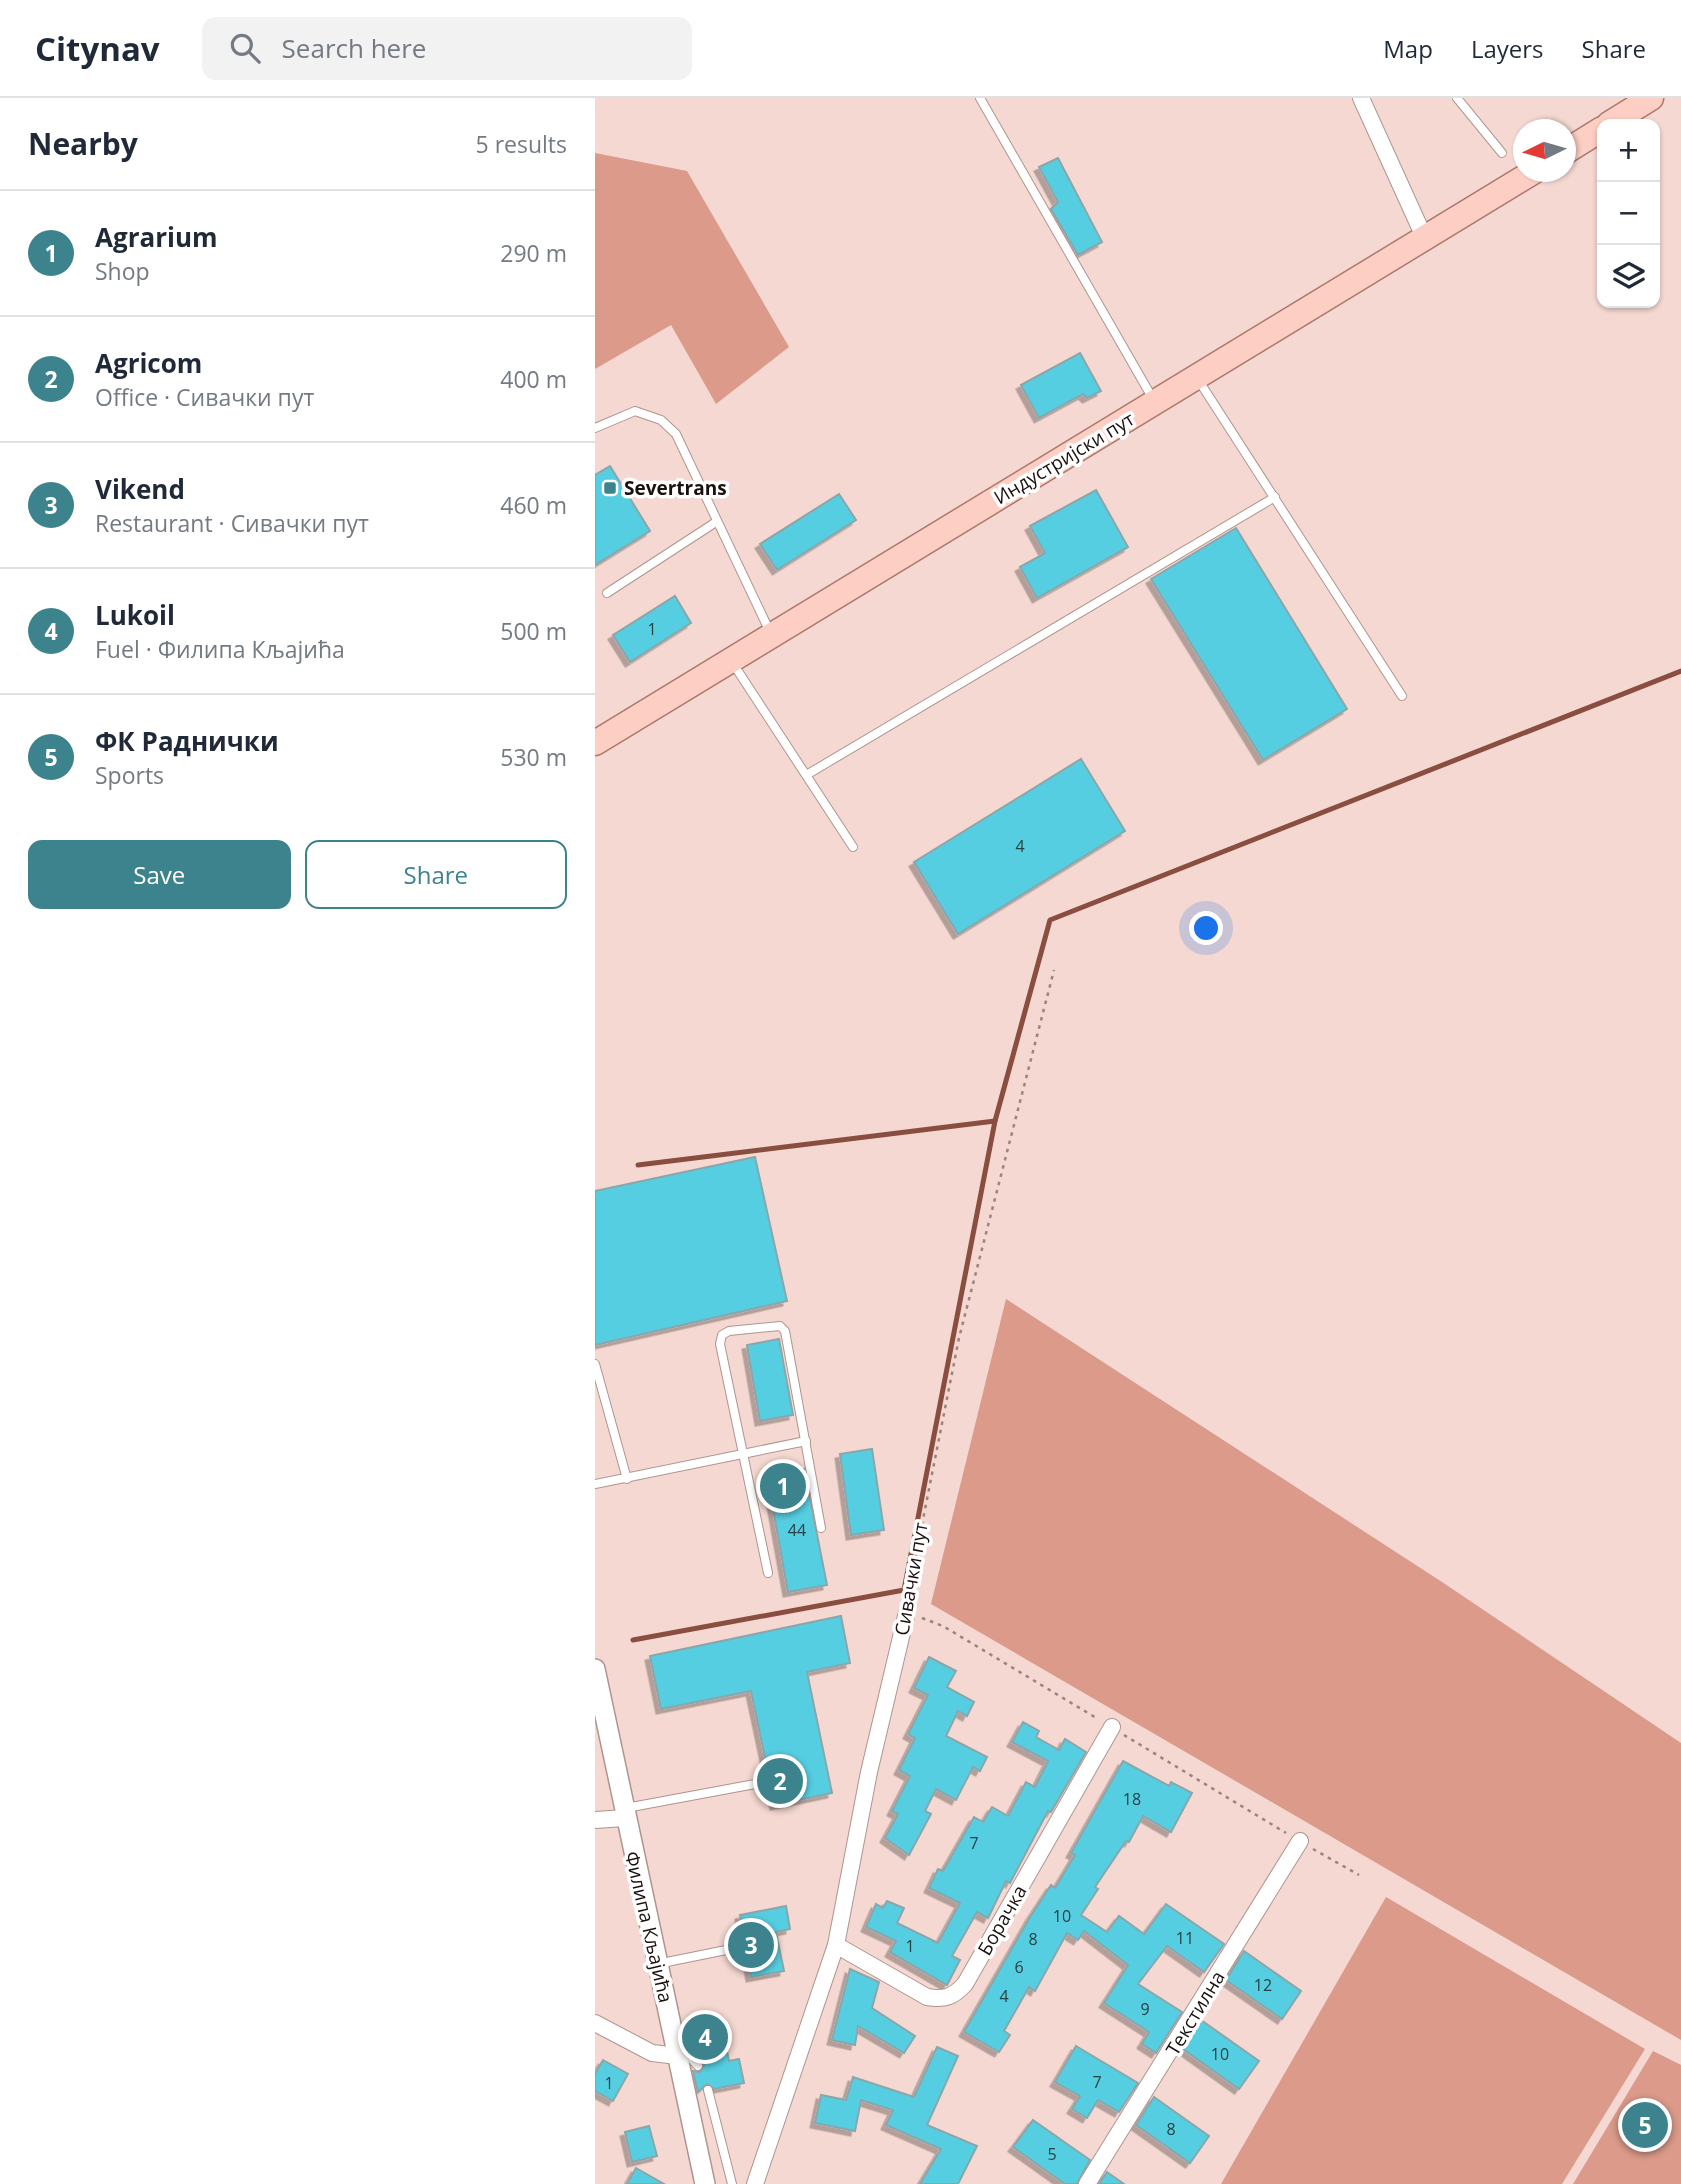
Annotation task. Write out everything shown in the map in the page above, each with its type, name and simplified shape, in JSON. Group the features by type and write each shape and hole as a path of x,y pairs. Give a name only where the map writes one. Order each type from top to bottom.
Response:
{"main road":[{"path":"1617,119 1651,98"},
{"path":"1576,146 1597,132"},
{"name":"Индустријски пут","path":"595,743 1517,182"}],"street":[{"path":"1361,98 1425,239"},
{"name":"Сивачки пут","path":"755,2184 836,1945 869,1772 906,1616"},
{"name":"Филипа Кљајића","path":"595,1669 705,2184"},
{"name":"Борачка","path":"836,1945 927,1997 941,2000 954,1996 965,1984 1112,1727"},
{"path":"595,1820 624,1813"},
{"name":"Текстилна","path":"1087,2184 1300,1841"},
{"path":"595,2022 652,2053 676,2048"}],"lane":[{"path":"980,98 1155,402"},
{"path":"1457,98 1502,153"},
{"path":"1196,377 1402,696"},
{"path":"595,428 635,411 652,415 676,434 772,635"},
{"path":"808,774 1275,497"},
{"path":"607,593 716,522"},
{"path":"731,660 808,774 853,847"},
{"path":"768,1573 720,1344 722,1335 729,1331 780,1326 785,1331 821,1528"},
{"path":"595,1364 627,1479"},
{"path":"595,1485 806,1441"},
{"path":"624,1813 755,1784"},
{"path":"657,1964 731,1949"},
{"path":"676,2048 698,2066"},
{"path":"708,2090 732,2184"}],"path":[{"name":"Сивачки пут","path":"906,1616 908,1587 959,1338 1054,970"},
{"path":"906,1616 922,1618 943,1626 1359,1875"}],"shaded area":[{"path":"595,153 687,171 789,347 716,404 671,325 595,369"},
{"path":"1006,1299 1442,1582 1681,1743 1681,2040 931,1604"},
{"path":"1386,1897 1645,2049 1562,2184 1221,2184"},
{"path":"1653,2051 1681,2065 1681,2184 1573,2184"}],"building":[{"path":"1058,158 1102,242 1078,255 1051,209 1058,202 1039,167"},
{"path":"1080,353 1101,391 1087,398 1083,394 1039,418 1021,385"},
{"path":"610,466 650,531 595,565 595,475"},
{"path":"1096,490 1128,547 1037,598 1020,567 1045,553 1030,526"},
{"path":"839,494 856,520 777,570 760,544"},
{"path":"1236,528 1347,709 1263,760 1151,579"},
{"path":"675,596 691,623 630,662 613,635"},
{"path":"1081,759 1125,831 958,934 914,862"},
{"path":"755,1157 787,1301 595,1345 595,1191"},
{"path":"779,1339 793,1415 760,1421 747,1345"},
{"path":"872,1449 884,1530 851,1535 840,1454"},
{"path":"804,1469 827,1585 788,1592 767,1475"},
{"path":"841,1616 850,1663 807,1672 832,1793 775,1805 751,1691 661,1709 650,1656"},
{"path":"929,1657 956,1671 947,1687 974,1702 967,1716 958,1711 946,1736 987,1757 980,1771 973,1767 956,1800 936,1789 925,1811 931,1814 909,1855 885,1838 898,1814 892,1811 910,1776 899,1770 915,1738 908,1734 928,1695 914,1688"},
{"path":"1023,1722 1039,1731 1036,1737 1059,1750 1065,1739 1086,1752 1051,1812 1048,1811 1010,1883 1006,1881 988,1918 977,1912 952,1956 960,1960 947,1985 890,1952 896,1941 866,1927 876,1904 883,1908 887,1901 904,1908 897,1923 938,1943 960,1903 929,1888 938,1869 943,1871 974,1817 983,1822 992,1807 1008,1816 1026,1782 1035,1787 1048,1761 1012,1742"},
{"path":"1123,1761 1169,1786 1171,1782 1192,1793 1171,1832 1143,1816 1129,1842 1126,1841 1095,1887 1098,1889 1081,1915 1107,1932 1119,1916 1144,1934 1166,1904 1224,1944 1204,1972 1167,1946 1138,1984 1182,2012 1156,2053 1142,2044 1149,2032 1104,2003 1128,1965 1084,1931 1078,1940 1067,1933 1035,1991 1029,1987 1004,2031 1010,2035 999,2052 964,2032 1030,1917 1051,1885 1055,1888 1075,1855 1071,1853"},
{"path":"786,1906 790,1929 776,1932 784,1971 751,1977 740,1915"},
{"path":"1244,1951 1301,1991 1282,2019 1226,1980"},
{"path":"850,1969 879,1982 872,2008 915,2036 904,2053 858,2026 855,2045 832,2040"},
{"path":"1201,2020 1259,2061 1239,2089 1183,2049"},
{"path":"721,2021 729,2061 739,2059 744,2083 714,2089 707,2084 698,2092 693,2071 700,2072 704,2065 688,2045 685,2028"},
{"path":"1076,2046 1138,2083 1119,2112 1098,2100 1087,2118 1072,2109 1080,2096 1055,2082"},
{"path":"937,2047 958,2056 927,2125 977,2146 958,2184 920,2184 941,2149 886,2125 893,2110 861,2100 855,2131 815,2123 821,2095 846,2100 853,2077 914,2097"},
{"path":"603,2060 628,2074 613,2101 595,2091 595,2074"},
{"path":"1154,2097 1209,2136 1190,2163 1136,2125"},
{"path":"1033,2120 1090,2160 1077,2184 1065,2184 1013,2147"},
{"path":"649,2126 657,2156 632,2162 625,2132"},
{"path":"636,2168 664,2184 627,2184"},
{"path":"1107,2172 1124,2184 1099,2184"}],"waterway":[{"path":"633,1640 904,1590 995,1121 1050,920 1681,671"},
{"path":"638,1165 995,1121"}],"place":[{"name":"Severtrans","path":"610,488"},
{"name":"Agrarium","path":"783,1486"},
{"name":"Agricom","path":"780,1781"},
{"name":"Vikend","path":"751,1945"},
{"name":"Lukoil","path":"705,2037"},
{"name":"ФК Раднички","path":"1645,2125"}]}
